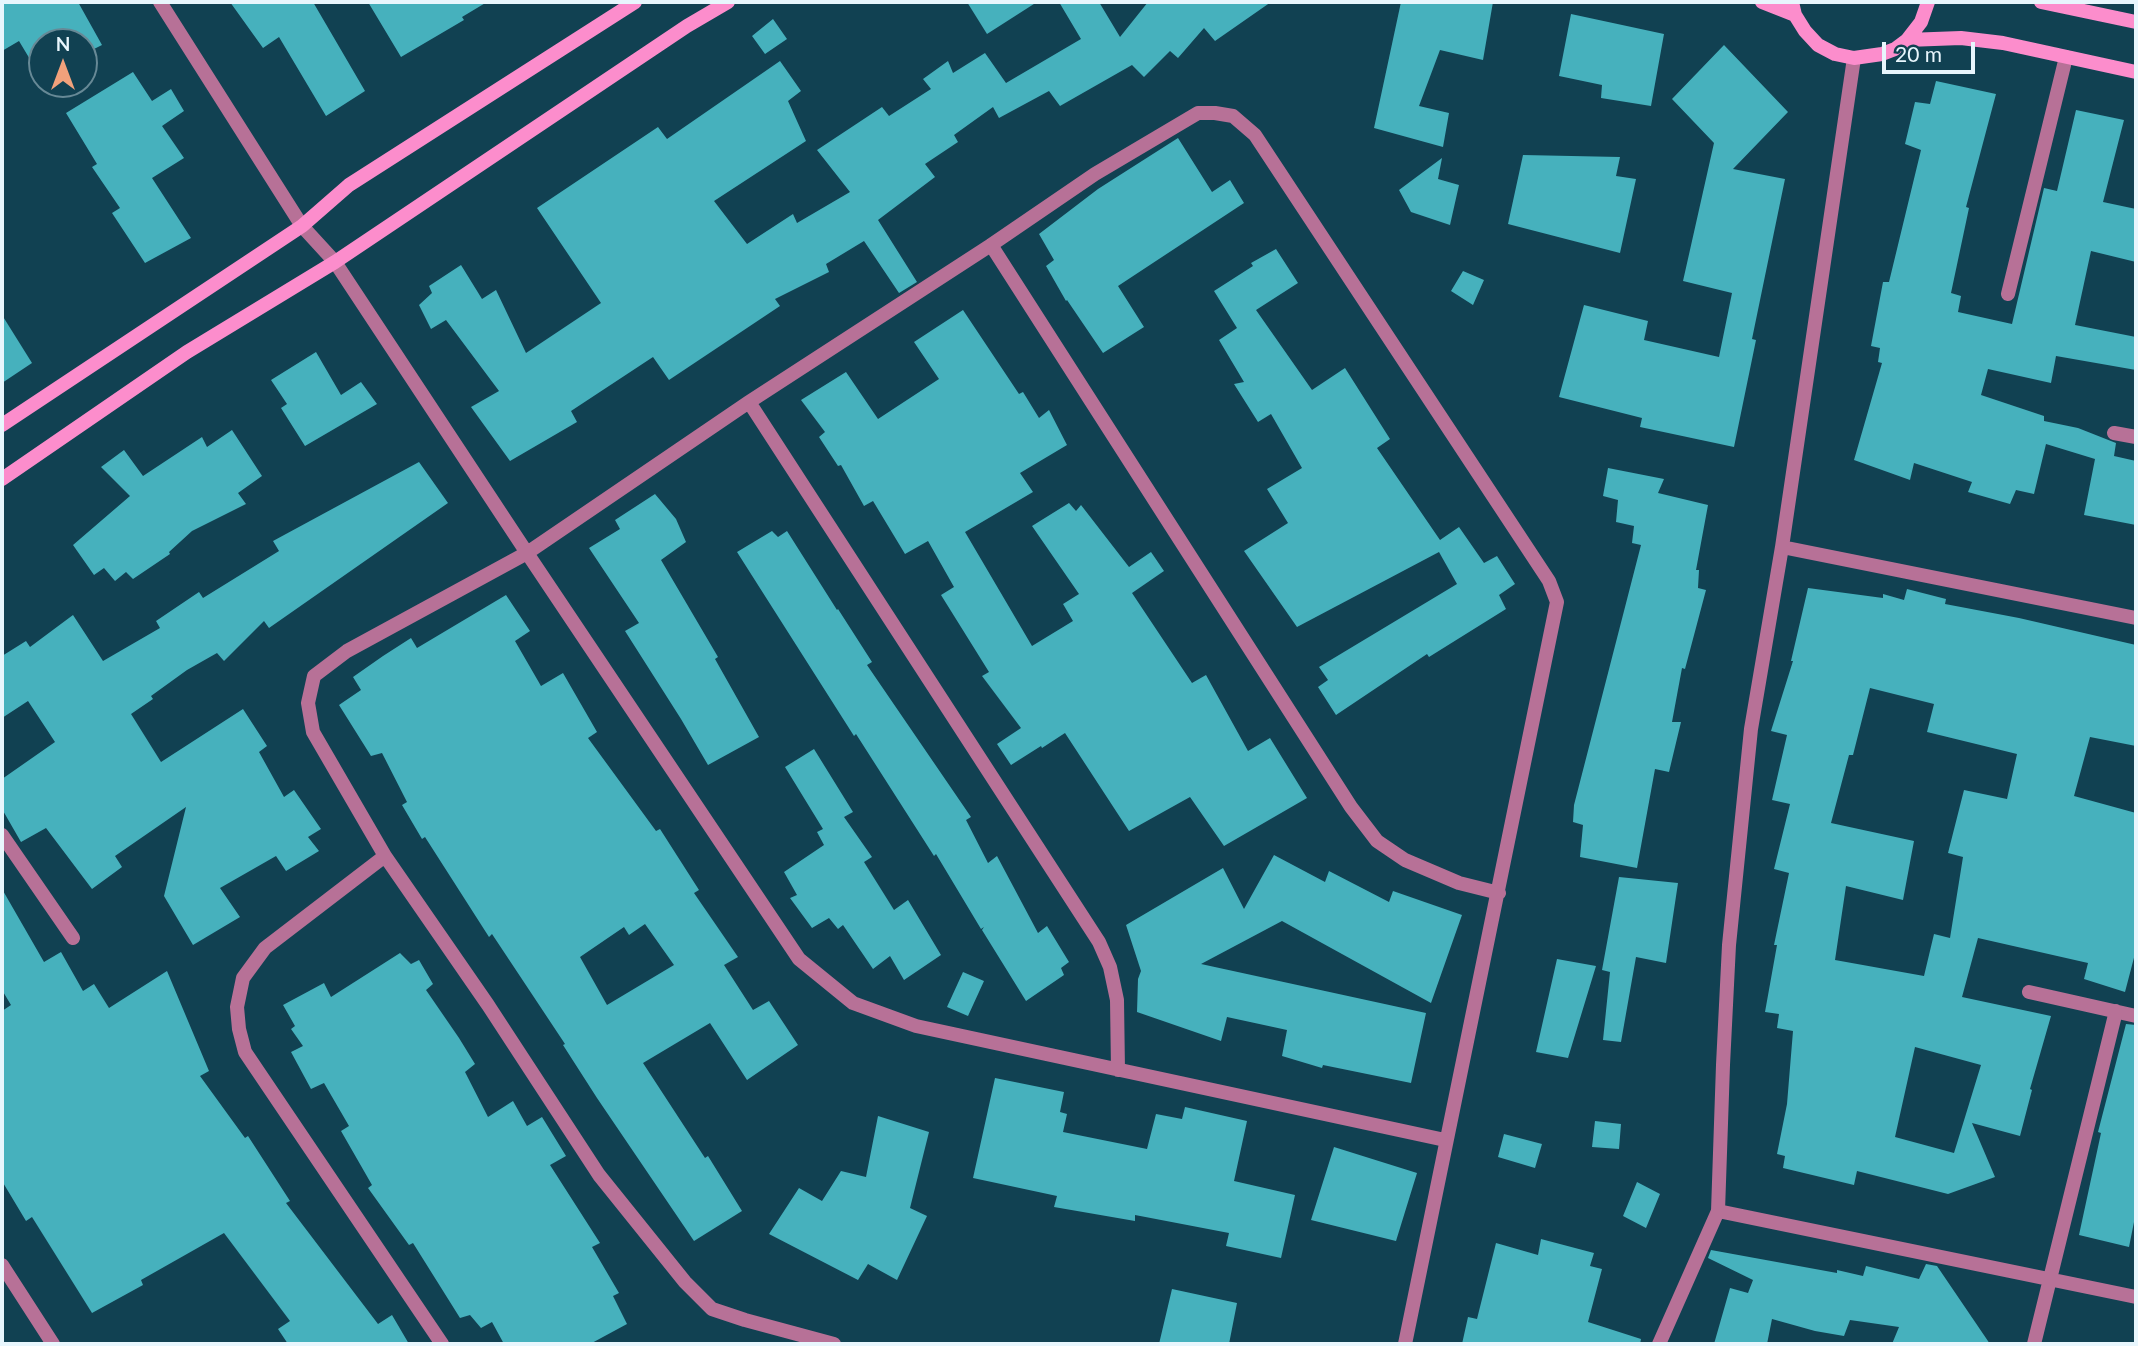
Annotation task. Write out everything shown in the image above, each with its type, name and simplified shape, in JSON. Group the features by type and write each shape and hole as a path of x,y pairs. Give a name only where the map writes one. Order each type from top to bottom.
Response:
{"main road":[{"path":"2,425 302,226 349,185 635,2"},
{"path":"2,479 187,352 335,262 687,26 729,2"},
{"path":"1762,2 1794,8 1805,31 1818,45 1835,54 1854,58 1882,54 1907,40 1921,22 1928,2"},
{"path":"2041,2 2136,22"},
{"path":"1907,40 1961,37 2003,43 2136,72"}],"street":[{"path":"160,2 302,226 335,262 799,960 853,1003 916,1026 1446,1140"},
{"path":"2008,294 2066,57"},
{"path":"1659,1344 1718,1211 1729,945 1751,729 1782,547 1854,58"},
{"path":"834,1344 745,1320 712,1308 685,1282 599,1175 488,1005 385,856 313,732 308,702 314,676 347,651 527,553 749,402 1095,174 1198,113 1233,116 1255,135 1549,581 1557,602 1405,1344"},
{"path":"991,245 1351,807 1377,841 1405,860 1459,883 1499,893"},
{"path":"749,402 1099,942 1110,967 1117,1000 1118,1070"},
{"path":"2114,433 2136,437"},
{"path":"1782,547 2136,618"},
{"path":"2,835 73,938"},
{"path":"385,856 265,948 243,978 237,1007 239,1029 245,1052 442,1344"},
{"path":"2029,992 2136,1016"},
{"path":"2034,1344 2116,1011"},
{"path":"1718,1211 2136,1297"},
{"path":"2,1265 53,1344"}],"building":[{"path":"2,2 78,2 93,28 28,28 28,56 19,41 2,51"},
{"path":"230,2 313,2 365,91 326,116 279,37 263,48"},
{"path":"368,2 487,2 462,17 464,20 401,57"},
{"path":"967,2 1037,2 987,34"},
{"path":"1059,2 1099,2 1120,37 1148,2 1271,2 1215,41 1204,28 1178,58 1170,51 1144,77 1132,65 1060,106 1049,91 999,118 993,107 954,135 958,142 925,164 935,177 878,220 917,282 899,293 864,241 826,264 829,272 775,299 780,306 669,380 653,357 571,411 577,422 510,461 471,407 499,391 446,320 431,329 419,305 432,293 429,286 461,265 482,299 496,290 526,353 601,303 537,208 658,127 667,139 780,61 801,91 788,101 806,141 714,201 747,244 793,214 797,223 850,192 817,150 882,107 889,116 931,89 923,79 948,61 953,73 985,53 1006,83 1081,39"},
{"path":"1401,2 1493,2 1483,60 1440,50 1419,106 1449,113 1443,147 1374,128"},
{"path":"1571,14 1664,34 1651,106 1601,98 1602,85 1559,76"},
{"path":"773,19 787,39 765,54 752,36"},
{"path":"1724,45 1788,112 1733,169 1785,179 1752,339 1756,340 1734,447 1640,427 1642,418 1559,397 1584,305 1648,321 1644,340 1719,357 1732,293 1683,281 1714,143 1672,99"},
{"path":"133,72 152,101 171,89 184,111 162,126 184,158 152,178 191,238 145,263 112,213 120,208 92,167 97,164 66,113 91,98 98,98 98,93"},
{"path":"1936,81 1996,94 1966,207 1969,208 1951,293 1961,296 1958,312 2012,324 2044,188 2057,191 2076,110 2124,120 2103,202 2136,209 2136,262 2091,251 2075,325 2136,337 2136,370 2056,356 2051,383 1988,369 1981,395 2044,416 2044,421 2078,428 2116,443 2114,456 2136,461 2136,525 2084,515 2095,459 2046,444 2034,494 2016,490 2010,504 1968,492 1972,482 1914,463 1910,480 1854,460 1882,363 1878,362 1880,348 1871,346 1883,282 1889,282 1921,150 1905,144 1915,102 1930,104"},
{"path":"1178,138 1212,192 1230,180 1244,203 1118,286 1144,327 1103,353 1066,301 1046,266 1054,260 1039,234 1098,189"},
{"path":"1523,155 1620,157 1616,176 1636,179 1620,253 1508,224"},
{"path":"1442,158 1438,179 1459,185 1450,225 1411,212 1399,190"},
{"path":"1276,249 1298,283 1256,310 1312,390 1345,368 1390,439 1377,448 1440,540 1459,527 1484,563 1497,556 1515,584 1499,595 1506,609 1429,657 1427,654 1336,715 1318,687 1328,680 1319,667 1457,584 1439,552 1297,627 1244,551 1288,523 1267,489 1302,468 1271,414 1258,422 1234,384 1244,382 1219,340 1237,328 1214,291 1253,266 1251,263"},
{"path":"1463,271 1484,280 1473,305 1451,291"},
{"path":"963,310 1019,394 1023,392 1039,418 1049,410 1067,445 1020,473 1033,492 965,532 1032,646 1073,621 1063,604 1079,594 1032,526 1069,503 1076,511 1081,505 1129,567 1151,552 1164,571 1132,593 1192,683 1206,675 1248,751 1270,738 1307,798 1224,846 1190,797 1129,831 1065,733 1011,765 997,744 1021,728 982,676 989,672 941,595 954,587 928,541 905,554 873,501 864,506 841,465 838,466 819,437 825,432 801,400 846,372 878,419 939,379 914,342"},
{"path":"2,315 32,363 2,383"},
{"path":"316,352 341,395 361,382 377,404 305,446 281,408 287,404 271,380"},
{"path":"232,430 262,476 238,493 246,504 192,531 169,552 170,554 133,579 126,572 115,581 104,568 94,575 73,545 130,496 101,467 124,450 143,476 202,437 207,447"},
{"path":"419,462 448,503 269,628 264,621 224,661 217,653 187,670 131,714 161,762 243,709 267,746 259,752 284,797 294,790 321,829 308,837 319,851 286,871 276,856 220,888 240,917 193,945 164,896 186,807 115,856 122,867 92,889 46,828 21,842 2,809 2,779 55,742 28,701 2,718 2,656 26,641 30,647 73,615 103,661 160,628 156,621 199,592 203,598 279,551 273,541"},
{"path":"1608,468 1664,479 1658,493 1708,505 1696,570 1699,570 1698,588 1706,590 1685,669 1682,668 1672,722 1681,722 1669,772 1655,769 1637,868 1580,857 1583,825 1573,822 1574,805 1641,545 1632,543 1634,526 1616,522 1618,500 1603,496"},
{"path":"655,494 676,519 686,542 661,560 718,657 715,659 759,737 708,765 625,631 639,623 589,548 620,529 615,520"},
{"path":"772,531 778,537 787,531 872,662 867,665 971,817 966,820 988,863 997,856 1038,933 1047,926 1069,962 1061,968 1064,975 1026,1001 982,930 984,927 981,929 936,854 934,856 856,734 854,736 737,552"},
{"path":"1808,588 1883,598 1883,594 1904,600 1907,589 1946,599 1945,604 2136,645 2136,746 2090,737 2074,796 2136,813 2136,950 2125,992 2084,979 2088,963 1978,938 1962,997 2051,1016 2020,1136 1972,1123 1995,1177 1948,1194 1857,1171 1854,1185 1783,1168 1785,1156 1777,1154 1787,1104 1793,1031 1777,1028 1779,1014 1765,1012 1777,945 1774,945 1789,873 1774,869 1790,804 1772,800 1787,735 1771,731","holes":["1870,688 1934,704 1927,732 2017,754 2007,799 1964,790 1948,853 1963,857 1950,938 1934,934 1924,976 1835,960 1846,886 1903,900 1914,841 1831,823 1849,755 1853,755","1915,1047 1981,1065 1954,1153 1895,1137"]},
{"path":"506,595 530,631 515,641 541,686 563,673 597,732 588,738 656,831 660,829 699,890 694,893 738,957 724,965 753,1010 769,1001 798,1045 747,1080 710,1023 643,1063 705,1158 708,1156 742,1211 694,1241 597,1098 563,1045 565,1044 492,934 489,937 425,837 422,839 402,805 407,802 382,753 371,756 339,705 361,690 353,677 411,638 417,648","holes":["645,924 674,965 607,1005 580,957 624,927 629,935"]},
{"path":"814,749 853,812 844,817 872,857 864,862 894,910 908,900 941,955 904,980 890,956 873,969 843,925 838,929 829,918 812,928 790,898 797,895 784,872 824,845 817,832 823,829 785,767"},
{"path":"1274,855 1325,882 1329,871 1389,902 1393,891 1462,915 1431,1003 1282,921 1201,964 1426,1013 1411,1083 1323,1065 1322,1068 1282,1056 1287,1030 1227,1017 1221,1041 1137,1012 1138,979 1141,971 1126,925 1223,868 1244,909"},
{"path":"1619,877 1678,883 1666,963 1636,957 1621,1042 1603,1040 1610,972 1602,970"},
{"path":"2,889 44,962 61,952 83,991 94,984 109,1008 167,971 209,1071 200,1076 245,1138 248,1136 290,1201 286,1203 378,1324 392,1315 409,1344 288,1344 278,1329 290,1321 224,1233 141,1280 143,1285 92,1313 32,1217 26,1221 2,1181 2,1011 11,1005 2,990"},
{"path":"400,953 411,964 419,960 433,984 426,990 475,1064 465,1072 488,1117 513,1101 527,1126 542,1117 566,1156 550,1165 600,1243 592,1247 619,1293 613,1296 627,1324 590,1344 504,1344 492,1322 481,1328 470,1315 460,1318 413,1243 409,1245 368,1188 372,1185 341,1131 349,1126 324,1083 311,1089 291,1052 303,1046 291,1029 295,1026 283,1005 324,983 331,997"},
{"path":"1557,959 1596,966 1568,1058 1536,1052"},
{"path":"963,972 984,981 968,1016 947,1007"},
{"path":"2126,1024 2136,1025 2136,1212 2129,1247 2079,1235 2101,1133 2098,1132"},
{"path":"995,1078 1064,1092 1060,1112 1067,1114 1063,1132 1147,1149 1156,1114 1182,1119 1185,1107 1247,1121 1234,1181 1295,1195 1281,1258 1226,1246 1229,1233 1135,1215 1135,1221 1054,1207 1057,1196 973,1178"},
{"path":"878,1116 929,1132 910,1208 927,1216 897,1280 868,1264 858,1280 769,1234 799,1188 822,1201 841,1171 866,1177"},
{"path":"1595,1121 1621,1124 1619,1149 1592,1147"},
{"path":"1504,1134 1542,1144 1535,1168 1498,1157"},
{"path":"1334,1147 1417,1173 1396,1241 1311,1220"},
{"path":"1637,1182 1660,1194 1646,1228 1623,1216"},
{"path":"1541,1239 1594,1253 1590,1266 1602,1269 1588,1322 1641,1339 1640,1344 1462,1344 1468,1317 1477,1319 1496,1243 1538,1255"},
{"path":"1711,1250 1863,1276 1866,1266 1919,1279 1926,1264 1937,1266 1990,1344 1892,1344 1899,1327 1850,1320 1844,1336 1772,1319 1767,1344 1714,1344 1730,1288 1748,1293 1753,1280 1708,1258"},
{"path":"1172,1289 1237,1303 1229,1344 1159,1344"}]}
